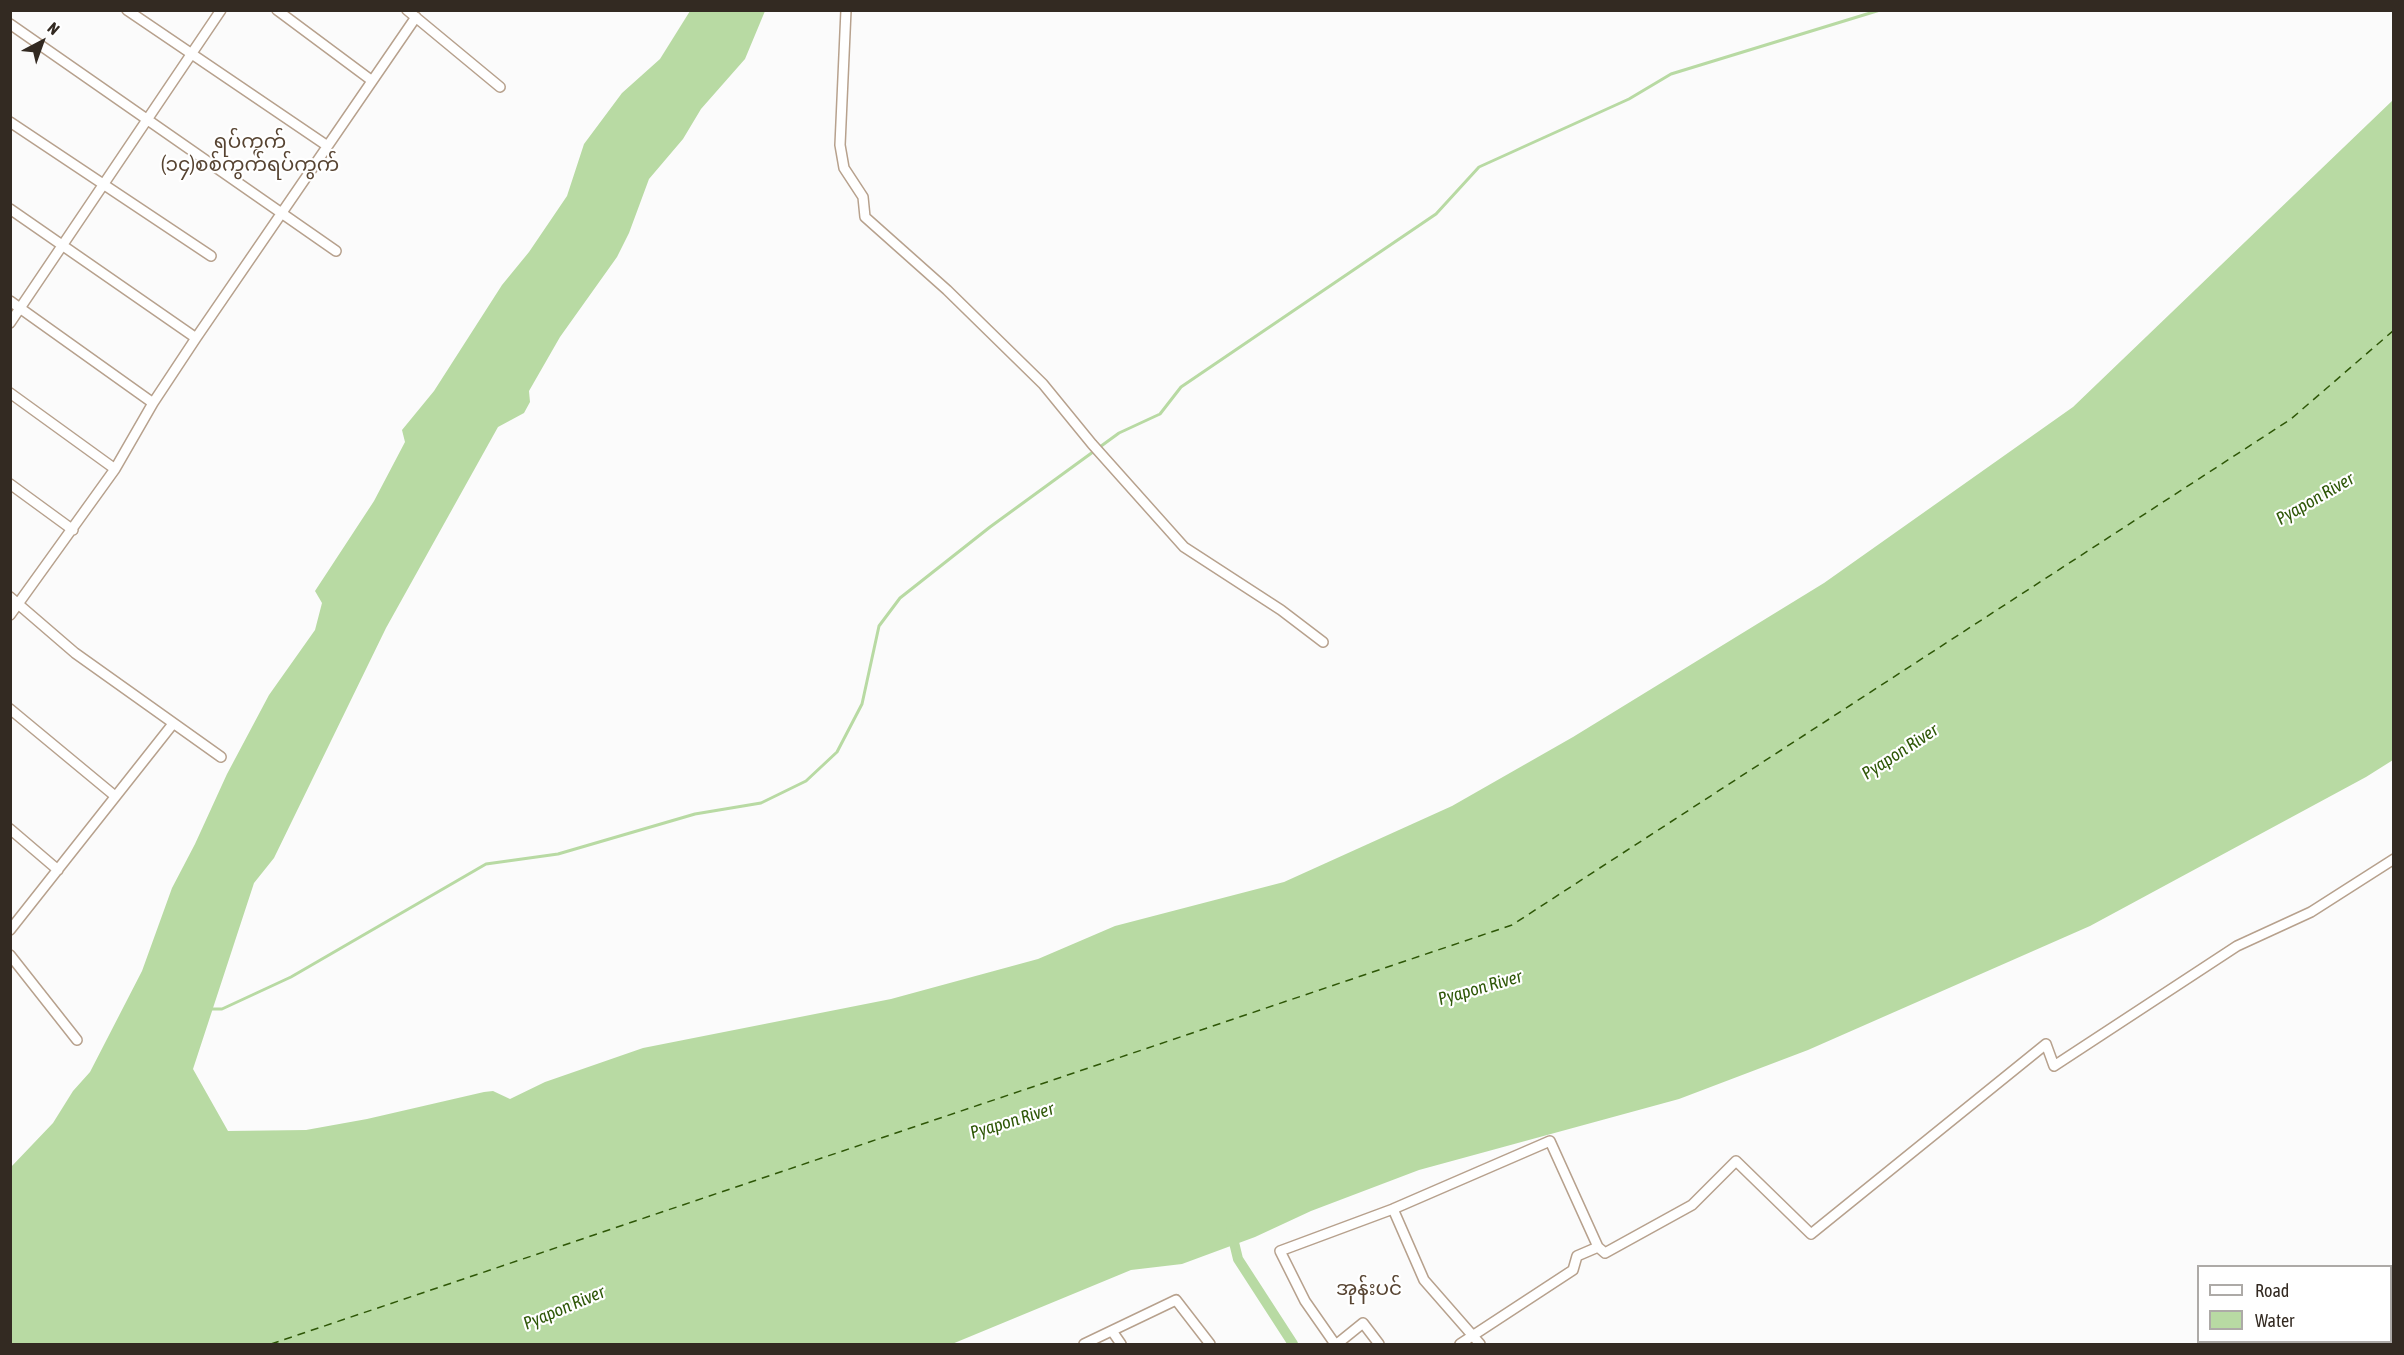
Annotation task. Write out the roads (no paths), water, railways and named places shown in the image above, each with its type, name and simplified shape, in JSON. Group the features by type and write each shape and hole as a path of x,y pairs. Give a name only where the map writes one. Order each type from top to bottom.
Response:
{"street":[{"path":"127,10 326,145"},
{"path":"10,323 146,118 221,10"},
{"path":"277,10 371,80"},
{"path":"407,10 500,87"},
{"path":"846,10 840,145 844,168 863,197 865,218 947,290 1035,376 1103,457 1184,547 1281,610 1323,642"},
{"path":"10,615 20,605 115,469 153,403 196,338 416,16"},
{"path":"10,24 336,250"},
{"path":"10,122 212,256"},
{"path":"10,209 196,338"},
{"path":"10,301 153,403"},
{"path":"10,393 115,469"},
{"path":"10,484 72,530"},
{"path":"10,597 75,653 172,725 220,757"},
{"path":"10,710 115,796"},
{"path":"10,930 172,725"},
{"path":"10,829 58,870"},
{"path":"1379,1344 1363,1323 1336,1344 1305,1301 1280,1251 1393,1209 1550,1141 1598,1247 1605,1253 1692,1205 1736,1161 1811,1234 2046,1044 2054,1066 2237,946 2311,912 2394,859"},
{"path":"10,955 77,1040"},
{"path":"1393,1209 1424,1280 1480,1344"},
{"path":"1460,1344 1573,1270 1577,1256 1598,1247"},
{"path":"1083,1344 1176,1300 1210,1344"},
{"path":"1113,1331 1121,1344"}],"water":[{"name":"Pyapon River","path":"690,11 765,11 745,59 701,109 683,139 649,179 629,233 617,257 560,337 529,391 530,402 524,413 498,427 386,628 274,858 254,883 193,1069 228,1131 306,1130 367,1119 484,1092 493,1091 510,1099 545,1082 643,1048 891,999 1038,959 1115,926 1284,882 1452,806 1573,737 1824,583 2073,407 2393,100 2393,760 2366,777 2090,926 1808,1050 1679,1099 1419,1170 1311,1211 1255,1237 1182,1264 1131,1270 952,1344 11,1344 11,1167 53,1123 73,1091 90,1072 142,971 172,888 227,774 269,695 315,630 322,603 315,591 374,501 405,442 402,430 434,391 502,285 529,252 567,196 584,144 622,93 660,59"}],"waterway":[{"path":"211,1009 222,1009 291,977 486,864 558,854 695,814 761,803 806,781 837,752 862,704 879,626 900,598 990,527 1119,433 1160,414 1181,387 1436,214 1479,167 1629,99 1671,74 1880,10"},
{"path":"1231,1230 1238,1259 1293,1344"}],"district":[{"name":"ရပ်ကွက် (၁၄)စစ်ကွက်ရပ်ကွက်","path":"250,154"},
{"name":"အုန်းပင်","path":"1369,1289"}]}
